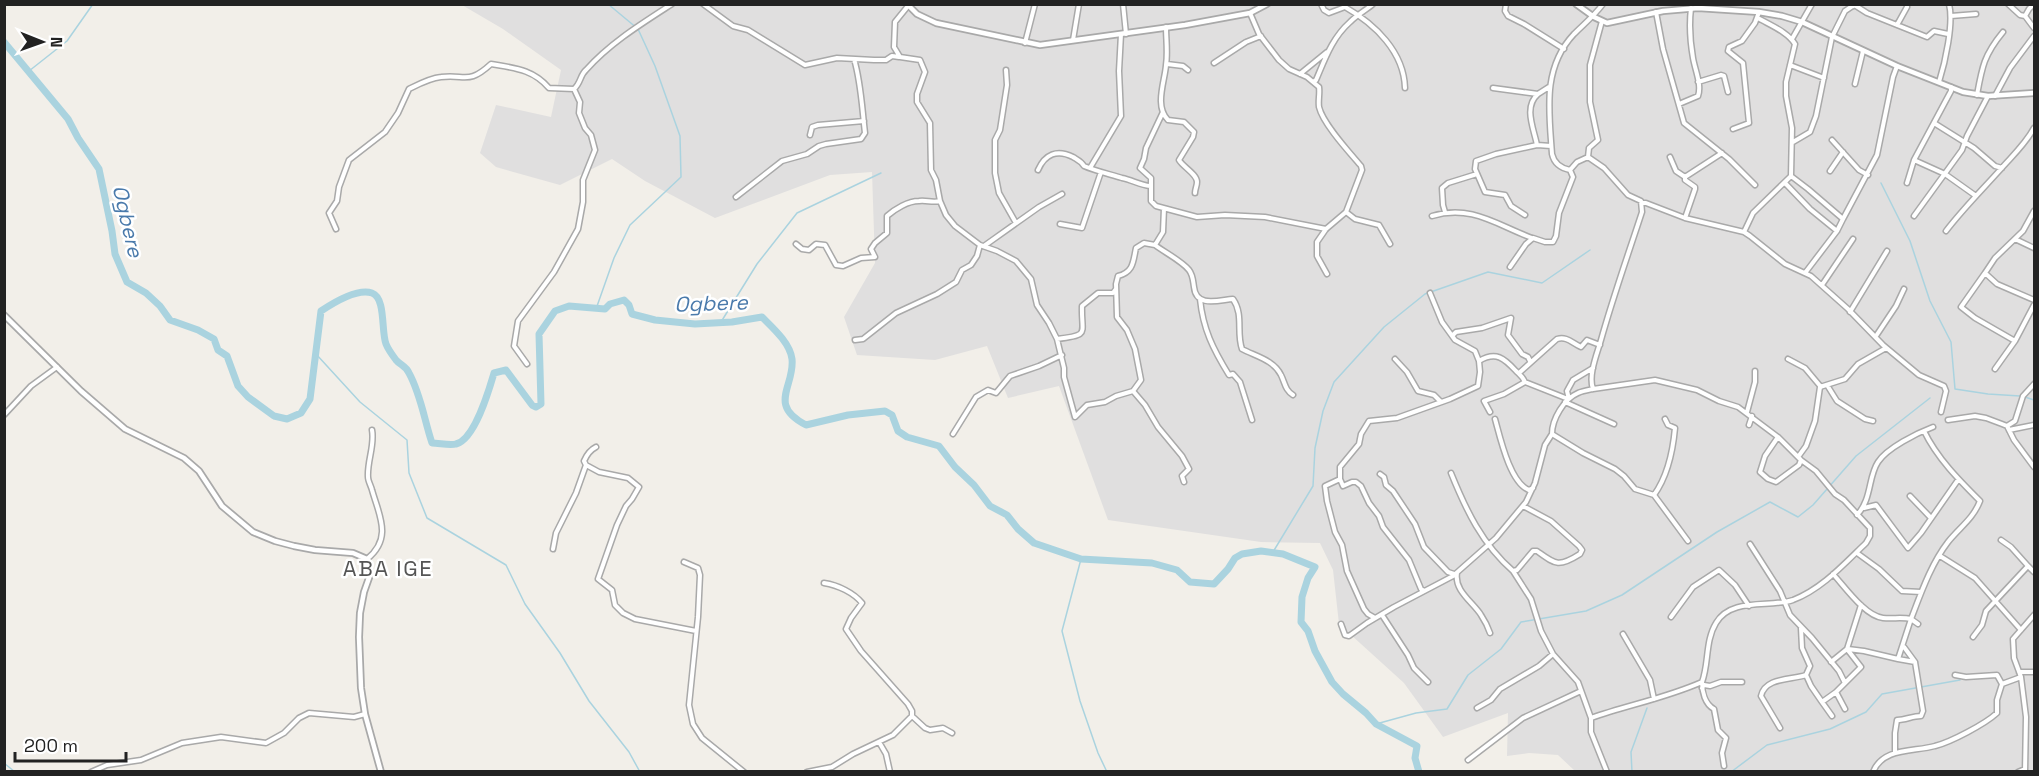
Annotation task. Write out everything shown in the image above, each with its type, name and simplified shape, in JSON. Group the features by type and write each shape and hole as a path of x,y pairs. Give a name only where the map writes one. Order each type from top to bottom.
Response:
{"street":[{"path":"336,229 330,213 337,201 339,187 349,160 385,132 409,89 443,76 461,78 479,75 491,64 517,68 540,77 549,88 574,89 580,84 583,72 619,39 672,4"},
{"path":"703,4 733,26 748,30 805,64 837,58 886,60 892,56 920,60 925,72 917,94 917,102 930,123 931,170 946,215 955,226 982,245 1016,261 1031,279 1037,305 1057,339 1075,417 1087,405 1106,402 1116,396 1133,392 1141,380 1137,356 1127,330 1117,317 1116,289 1118,276 1125,275 1132,268 1136,248 1144,243 1155,245 1190,270 1194,293 1200,299 1210,302 1233,299 1240,318 1239,339 1242,349 1271,363 1282,376 1287,391 1293,395"},
{"path":"1025,43 1035,4"},
{"path":"1073,40 1079,4"},
{"path":"1090,168 1120,116 1119,71 1123,4"},
{"path":"900,57 894,47 896,22 908,5 917,14 936,23 1040,45 1250,13 1267,4"},
{"path":"1321,4 1329,13 1345,7 1376,27 1401,62 1405,88"},
{"path":"1313,82 1339,33 1373,4"},
{"path":"1506,4 1505,11 1508,16 1564,49"},
{"path":"1576,4 1594,17 1607,22 1700,6 1741,8 1759,15 1802,22 1832,38 1897,66 1977,95 2034,93"},
{"path":"1570,170 1563,169 1554,160 1551,146 1549,87 1555,63 1564,49 1574,34 1594,17 1603,4"},
{"path":"1792,39 1812,4"},
{"path":"1939,82 1951,16 1949,4"},
{"path":"2008,4 2020,15 2025,16 2034,28"},
{"path":"2025,16 2034,4"},
{"path":"1793,142 1810,132 1832,38 1845,11 1853,5 1927,37 1935,30 1948,34"},
{"path":"1679,104 1698,96 1700,89 1691,39 1691,8"},
{"path":"1897,25 1907,8"},
{"path":"1656,12 1663,49 1684,123 1722,153 1755,185"},
{"path":"1250,13 1261,36 1279,60 1292,71 1319,87 1318,104 1321,111 1343,145 1361,166 1362,170 1346,212 1320,236 1316,249 1317,256 1327,274"},
{"path":"1744,232 1753,213 1791,177 1793,142 1786,82 1795,44 1792,39 1759,15"},
{"path":"1733,129 1749,123 1743,63 1728,51 1734,43 1742,41 1759,15"},
{"path":"1951,16 1976,15"},
{"path":"1588,157 1589,148 1598,140 1590,102 1590,64 1602,21"},
{"path":"1166,27 1167,64 1161,96 1163,112 1168,120 1184,122 1194,132 1179,160 1196,178 1195,193"},
{"path":"1977,95 1984,59 1989,48 2003,32"},
{"path":"1214,63 1246,42 1261,36"},
{"path":"1995,96 2010,68 2034,36"},
{"path":"1855,84 1863,51"},
{"path":"1300,74 1327,52"},
{"path":"736,197 782,161 807,154 826,144 861,139 865,133 864,121 858,72 854,59"},
{"path":"1167,64 1183,66 1188,70"},
{"path":"1790,65 1824,78"},
{"path":"1805,273 1836,231 1877,155 1897,66"},
{"path":"1006,70 1007,85 1000,130 995,141 995,173 999,193 1016,223"},
{"path":"1698,82 1721,75 1724,76 1728,92"},
{"path":"1537,145 1530,112 1531,104 1538,94 1549,87"},
{"path":"1907,183 1914,160 1951,91 1951,87"},
{"path":"1493,88 1538,94"},
{"path":"527,364 514,346 518,321 554,272 578,229 583,202 583,180 595,150 591,135 585,128 579,113 580,102 574,89"},
{"path":"1914,216 1962,150 1988,96"},
{"path":"1163,112 1146,148 1140,168 1151,178 1150,201 1156,206 1197,217 1225,215 1264,217 1326,229"},
{"path":"810,135 812,127 818,125 864,121"},
{"path":"1934,123 1965,142 1995,166 2003,168"},
{"path":"1946,231 1959,213 2024,144 2034,128"},
{"path":"1832,140 1859,170 1868,175"},
{"path":"1525,215 1511,206 1504,195 1486,194 1477,174 1476,161 1537,145 1539,147 1551,146"},
{"path":"1038,170 1048,156 1063,152 1090,168 1140,185 1150,186"},
{"path":"1830,171 1843,152"},
{"path":"1685,177 1722,153"},
{"path":"1570,170 1577,162 1588,157"},
{"path":"1588,157 1604,168 1628,195 1642,203 1685,218 1744,232 1785,264 1811,276 1886,348 1919,375 1944,386 1946,391 1941,412"},
{"path":"1670,157 1676,171 1695,187 1685,218"},
{"path":"1914,160 1945,174 1976,196"},
{"path":"1432,216 1445,212 1482,216 1533,238 1553,242 1559,213 1573,177 1570,170"},
{"path":"1060,224 1082,228 1101,172"},
{"path":"1445,212 1442,188 1448,183 1477,174"},
{"path":"1791,177 1843,219"},
{"path":"1785,183 1836,231"},
{"path":"855,340 863,339 896,314 938,294 956,282 962,270 971,265 982,245 1062,194"},
{"path":"796,244 802,249 809,250 816,244 825,245 836,265 843,266 861,258 874,257 871,249 888,233 887,216 895,209 918,201 934,203 940,201"},
{"path":"1593,390 1594,368 1609,310 1642,212 1642,203"},
{"path":"1155,245 1163,232 1164,208"},
{"path":"2015,341 1975,318 1961,307 1995,258 2027,225 2034,211"},
{"path":"1346,212 1355,219 1379,225 1390,243"},
{"path":"1510,267 1533,238"},
{"path":"2015,239 2034,248"},
{"path":"1822,285 1853,240"},
{"path":"1850,312 1887,251"},
{"path":"1985,273 1997,284 2034,300"},
{"path":"1876,336 1896,306 1904,288"},
{"path":"1057,339 1078,337 1084,326 1082,306 1098,293 1113,293 1116,289"},
{"path":"1424,592 1409,560 1383,527 1361,486 1352,482 1343,486 1340,479 1340,467 1359,444 1361,434 1369,421 1397,418 1478,386 1480,372 1475,351 1455,340 1442,322 1430,292"},
{"path":"1200,299 1202,316 1212,348 1229,375 1233,374 1240,382 1252,420"},
{"path":"1995,369 2015,341 2034,305"},
{"path":"4,315 125,429 184,458 199,471 222,506 253,532 294,546 352,553 367,559"},
{"path":"1453,335 1456,332 1488,327 1511,318 1508,335 1530,361"},
{"path":"1519,373 1553,341 1561,338 1568,339 1581,347 1587,340 1600,345"},
{"path":"1778,437 1765,456 1760,472 1776,482 1799,465 1813,430 1818,393 1821,387 1845,379 1858,364 1886,348"},
{"path":"953,434 976,397 988,390 996,393 1010,376 1062,355"},
{"path":"1479,361 1486,356 1501,358 1512,364 1525,382 1568,400 1614,424"},
{"path":"1395,359 1407,372 1418,391 1434,395 1441,402"},
{"path":"1788,359 1805,368 1821,387"},
{"path":"4,415 31,386 57,367"},
{"path":"1568,400 1567,391 1570,383 1594,368"},
{"path":"1747,412 1755,382 1755,371"},
{"path":"1341,624 1345,635 1349,636 1375,618 1456,573 1496,538 1523,506 1534,488 1542,452 1547,439 1552,434 1553,424 1568,400 1577,393 1655,380 1697,390 1747,412 1816,471 1835,494 1870,528 1870,536 1866,543 1816,589 1785,602 1733,609 1722,615 1715,624 1706,654 1702,689 1710,707 1714,709 1718,730 1726,738 1722,753 1725,766"},
{"path":"1490,412 1484,401 1504,394 1525,382"},
{"path":"2008,428 2015,421 2023,396 2034,384"},
{"path":"1827,385 1837,401 1873,421"},
{"path":"1133,392 1182,456 1189,469 1182,476 1184,482"},
{"path":"1749,425 1752,416"},
{"path":"1948,420 1980,417 2008,428 2034,425"},
{"path":"1495,418 1506,456 1517,480 1523,488 1529,490 1534,488"},
{"path":"1654,495 1659,488 1674,441 1675,428 1665,419"},
{"path":"1857,515 1864,508 1878,462 1898,446 1933,427"},
{"path":"2008,428 2034,467"},
{"path":"367,559 377,548 383,529 381,514 374,500 368,478 372,430"},
{"path":"1899,659 1906,631 1921,592 1948,542 1975,514 1980,501 1958,480 1929,442 1924,430"},
{"path":"1552,434 1582,453 1615,469 1635,489 1654,495 1688,541"},
{"path":"553,549 556,533 576,493 586,465 584,461 590,450 596,447"},
{"path":"586,465 599,471 628,478 639,487 617,525 598,579 612,590 615,605 623,613 635,619 696,632"},
{"path":"1450,473 1482,538 1500,560 1513,571 1530,596 1536,619 1553,654 1574,676 1591,718 1591,732 1607,771"},
{"path":"1380,474 1414,524 1424,547 1448,572 1456,573"},
{"path":"1340,479 1325,486 1327,501 1335,532 1342,545 1347,572 1364,609 1375,618"},
{"path":"1864,508 1876,505 1908,548 1958,480"},
{"path":"1910,496 1931,518"},
{"path":"1513,571 1517,570 1533,551 1537,551 1551,563 1573,558 1581,552 1579,546 1567,538 1551,521 1523,506"},
{"path":"2001,540 2034,572"},
{"path":"1750,544 1771,576 1790,615 1812,638 1845,683"},
{"path":"1857,553 1879,569 1902,591 1921,592"},
{"path":"1940,556 1975,578 2021,630"},
{"path":"367,559 370,575 362,603 359,637 361,688 365,714 381,771"},
{"path":"684,562 698,568 700,575 689,705 693,724 702,738 744,771"},
{"path":"1973,637 1982,625 1986,611 2028,566"},
{"path":"1671,617 1693,587 1719,570 1735,585 1749,606"},
{"path":"1456,573 1462,592 1482,616 1490,633"},
{"path":"1833,574 1871,615 1883,618 1903,617 1918,624"},
{"path":"824,583 857,596 862,603 846,629 861,651 908,704 912,716 925,728 930,730 943,728 952,733"},
{"path":"1831,662 1847,649 1861,604"},
{"path":"1382,615 1414,668 1428,682"},
{"path":"2018,771 2025,770 2025,717 2020,674 2014,658 2013,639 2034,615"},
{"path":"1801,628 1802,648 1810,666 1806,675 1811,687 1832,716"},
{"path":"1623,634 1650,680 1654,699"},
{"path":"1895,753 1894,733 1897,720 1921,716 1923,711 1915,662 1904,646"},
{"path":"1847,649 1915,662"},
{"path":"1822,702 1836,692 1861,667 1847,649"},
{"path":"1477,708 1491,700 1500,688 1539,666 1553,654"},
{"path":"1873,771 1875,766 1891,753 1937,746 1989,721 1997,713 1997,700 2002,684 2020,674 2034,672"},
{"path":"1780,729 1761,696 1763,690 1766,686 1782,680 1806,675"},
{"path":"1955,675 1966,677 1997,675 2002,684"},
{"path":"1591,718 1702,682"},
{"path":"1702,689 1704,685 1710,686 1721,682 1742,682"},
{"path":"1468,760 1523,718 1581,691"},
{"path":"1836,692 1845,709"},
{"path":"91,771 107,765 141,760 182,743 221,737 266,743 284,733 299,718 309,713 354,717 365,714"},
{"path":"807,771 832,767 893,735 912,716"},
{"path":"879,742 886,754 890,771"}],"shaded area":[{"path":"462,5 2034,5 2034,771 1575,771 1558,755 1529,753 1507,756 1508,713 1443,737 1404,683 1339,624 1333,570 1320,543 1261,542 1108,520 1059,386 1008,398 987,346 935,360 857,355 844,317 875,263 872,172 830,175 715,218 645,181 612,159 560,185 496,167 480,153 496,105 551,117 561,70 503,29"}],"waterway":[{"path":"29,71 67,41 93,4"},
{"path":"596,309 614,258 630,225 681,177 680,136 655,66 638,29 608,4"},
{"name":"Ogbere","path":"4,42 68,119 99,169 115,254 127,282 146,293 160,306 170,320 198,330 214,339 218,350 227,356 238,386 248,397 274,416 287,419 301,413 310,399 321,311 345,297 359,293 372,293 379,301 386,344 396,360 408,371 413,381 432,443 448,445 463,440 475,424 494,373 506,370 532,405 536,407 541,404 539,334 555,311 569,306 605,309 610,304 624,300 629,305 632,314 655,320 695,324 732,322 762,317 780,336 791,353 792,369 785,402 794,418 806,425 848,415 885,411 892,415 898,431 907,437 939,446 990,506 1007,515 1034,543 1081,559 1152,563 1177,570 1190,582 1214,584 1235,558 1242,554 1261,551 1283,554 1315,567 1308,578 1302,597 1301,622 1308,631 1315,651 1332,682 1343,694 1376,724 1417,746 1415,758 1419,772"},
{"path":"721,322 757,264 797,213 881,173"},
{"path":"1881,183 1910,241 1930,301 1951,342 1955,389 2020,396"},
{"path":"1273,552 1313,486 1315,448 1323,411 1334,382 1384,327 1425,294 1488,272 1542,283 1590,250"},
{"path":"316,354 360,402 407,440 409,473 427,518 506,565 525,604 560,653 589,701 629,752 640,772"},
{"path":"2025,397 2034,400"},
{"path":"1376,724 1416,713 1447,709 1468,675 1501,649 1521,622 1586,611 1622,595 1717,532 1770,502 1798,517 1813,505 1856,456 1930,398"},
{"path":"1081,559 1062,631 1080,701 1107,772"},
{"path":"1731,772 1767,745 1830,729 1866,712 1882,694 1960,680"},
{"path":"1632,772 1631,752 1647,708"},
{"path":"4,763 15,772"}],"district":[{"name":"ABA IGE","path":"388,568"}]}
